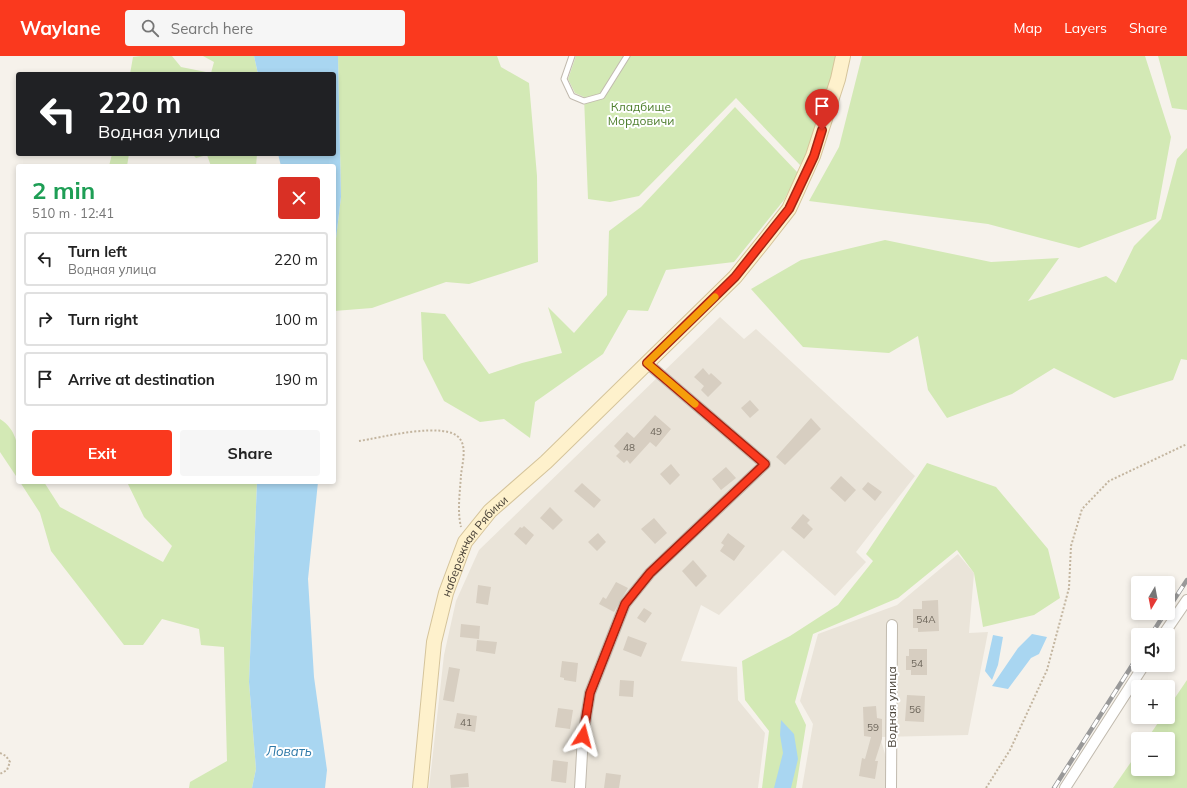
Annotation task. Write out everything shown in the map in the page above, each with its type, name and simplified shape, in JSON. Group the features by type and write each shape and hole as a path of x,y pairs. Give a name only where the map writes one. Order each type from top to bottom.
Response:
{"street":[{"name":"набережная Рябики","path":"420,788 434,642 446,593 465,542 490,511 546,462 735,277 789,209 814,156 838,79 843,56"},
{"path":"580,788 583,736 590,693 625,604 650,573 765,464 647,363"},
{"path":"1169,628 1187,600"},
{"name":"Водная улица","path":"891,788 892,625"},
{"path":"1066,788 1140,672"}],"lane":[{"path":"572,56 564,79 572,96 584,101 602,96 627,56"}],"path":[{"path":"359,441 434,429 450,432 460,439 464,448 459,519 465,542"},
{"path":"986,788 1010,750 1048,670 1069,588 1071,546 1082,509 1109,481 1187,444"},
{"path":"0,753 6,756 10,762 7,770 0,774"}],"shaded area":[{"path":"720,317 744,339 756,329 915,476 856,552 866,562 835,596 783,550 719,615 701,605 681,661 737,667 738,700 765,733 758,788 429,788 444,655 456,601 479,550"},
{"path":"958,554 974,573 969,633 988,632 968,735 880,737 895,788 802,788 813,724 800,701 818,634 897,605"}],"green space":[{"path":"172,56 181,67 206,72 130,72 133,57"},
{"path":"203,56 254,56 258,72 211,72 214,62"},
{"path":"338,56 497,56 501,67 529,83 537,176 538,262 469,284 446,282 372,308 336,311 336,238 341,197"},
{"name":"Кладбище Мордовичи","path":"576,56 837,56 810,151 800,165 736,98 639,196 610,202 588,199 584,97 575,93 568,79"},
{"path":"862,56 1145,56 1171,137 1156,219 1079,248 988,224 809,201 839,147"},
{"path":"1158,56 1187,56 1187,110 1172,108"},
{"path":"735,107 798,173 784,200 734,262 666,270 648,311 628,310 603,354 535,402 530,438 504,419 480,422 444,401 423,359 421,312 445,314 489,374 522,363 562,353 548,307 574,333 607,295 609,231 641,207"},
{"path":"1187,148 1187,360 1181,359 1173,380 1114,398 1054,368 1012,394 947,418 928,390 918,336 889,353 803,347 751,289 801,260 885,240 991,262 1059,258 1028,301 1106,276 1116,283 1134,246 1161,219 1177,159"},
{"path":"112,156 129,156 127,164 110,164"},
{"path":"207,156 257,156 256,164 210,164"},
{"path":"0,419 12,431 15,438 16,476 0,452"},
{"path":"927,463 996,487 1048,549 1060,598 1034,615 983,627 974,573 957,550 898,598 813,634 795,702 806,725 796,788 762,788 769,731 745,700 742,661 790,636 838,605 873,561 866,554"},
{"path":"21,484 45,484 60,507 163,562 172,546 144,517 128,484 257,484 249,682 256,769 252,788 189,788 190,782 227,761 224,647 201,645 199,629 162,619 143,645 124,645 51,551 40,513"},
{"path":"1187,680 1187,788 1113,788 1131,762 1131,776 1175,776 1175,732 1152,732 1157,724 1175,724 1175,698"}],"water":[{"path":"254,56 338,56 341,197 336,238 336,164 280,164 278,156 336,156 336,72 258,72"},
{"name":"Ловать","path":"257,484 318,484 308,579 314,677 327,770 325,788 252,788 256,769 249,682"},
{"path":"1032,634 1047,637 1039,654 1031,658 1008,689 992,686 1018,648"},
{"path":"993,635 1003,637 998,665 992,680 985,671"},
{"path":"781,720 794,734 798,759 791,788 774,788 783,753 780,735"}],"building":[{"path":"703,368 709,375 711,373 722,383 708,397 701,390 704,386 694,377"},
{"path":"750,400 759,410 750,418 741,408"},
{"path":"655,415 671,429 656,447 650,442 630,464 627,460 624,463 616,456 620,452 614,446 627,432 634,438"},
{"path":"811,418 821,429 785,465 776,457"},
{"path":"671,464 680,475 670,485 660,474"},
{"path":"726,467 736,478 721,490 712,479"},
{"path":"841,476 856,490 845,502 830,488"},
{"path":"868,482 882,492 875,501 862,489"},
{"path":"582,483 601,500 594,508 574,491"},
{"path":"550,507 563,520 553,530 540,518"},
{"path":"803,514 810,520 807,523 813,529 804,539 791,528"},
{"path":"654,518 667,533 655,544 641,529"},
{"path":"524,526 534,535 526,545 514,534 520,527 522,528"},
{"path":"598,533 606,542 597,551 588,542"},
{"path":"728,533 745,546 734,561 720,551 724,545 721,543"},
{"path":"693,560 707,576 696,587 682,571"},
{"path":"616,582 628,588 614,612 599,604 603,597 606,599"},
{"path":"478,585 491,587 488,605 476,603"},
{"path":"938,600 939,631 918,632 918,628 913,628 913,609 922,609 922,601"},
{"path":"644,608 652,613 645,623 637,618"},
{"path":"461,624 480,626 479,639 460,637"},
{"path":"628,636 647,643 641,657 623,650"},
{"path":"477,640 497,642 495,654 476,651"},
{"path":"909,649 927,649 927,675 911,675 911,670 906,670 906,656 909,656"},
{"path":"562,661 578,663 576,682 564,680 564,678 560,677"},
{"path":"449,667 460,669 454,702 443,700"},
{"path":"620,680 634,681 633,697 619,696"},
{"path":"907,695 925,696 924,722 905,721"},
{"path":"876,706 877,718 882,719 882,739 875,761 878,761 875,779 859,776 862,758 865,759 871,737 864,736 863,707"},
{"path":"558,708 573,710 570,729 555,727"},
{"path":"457,713 477,716 475,732 454,728"},
{"path":"553,760 568,762 566,783 551,781"},
{"path":"468,773 469,787 451,788 450,775"},
{"path":"606,773 621,775 619,788 604,788"}],"railway":[{"path":"1175,598 1187,580"},
{"path":"1155,628 1161,620"},
{"path":"1054,788 1131,667"}],"slow traffic":[{"path":"695,404 647,363 715,297"}],"route":[{"path":"583,736 590,693 625,604 650,573 765,464 647,363 735,277 789,209 814,156 822,130"}]}
